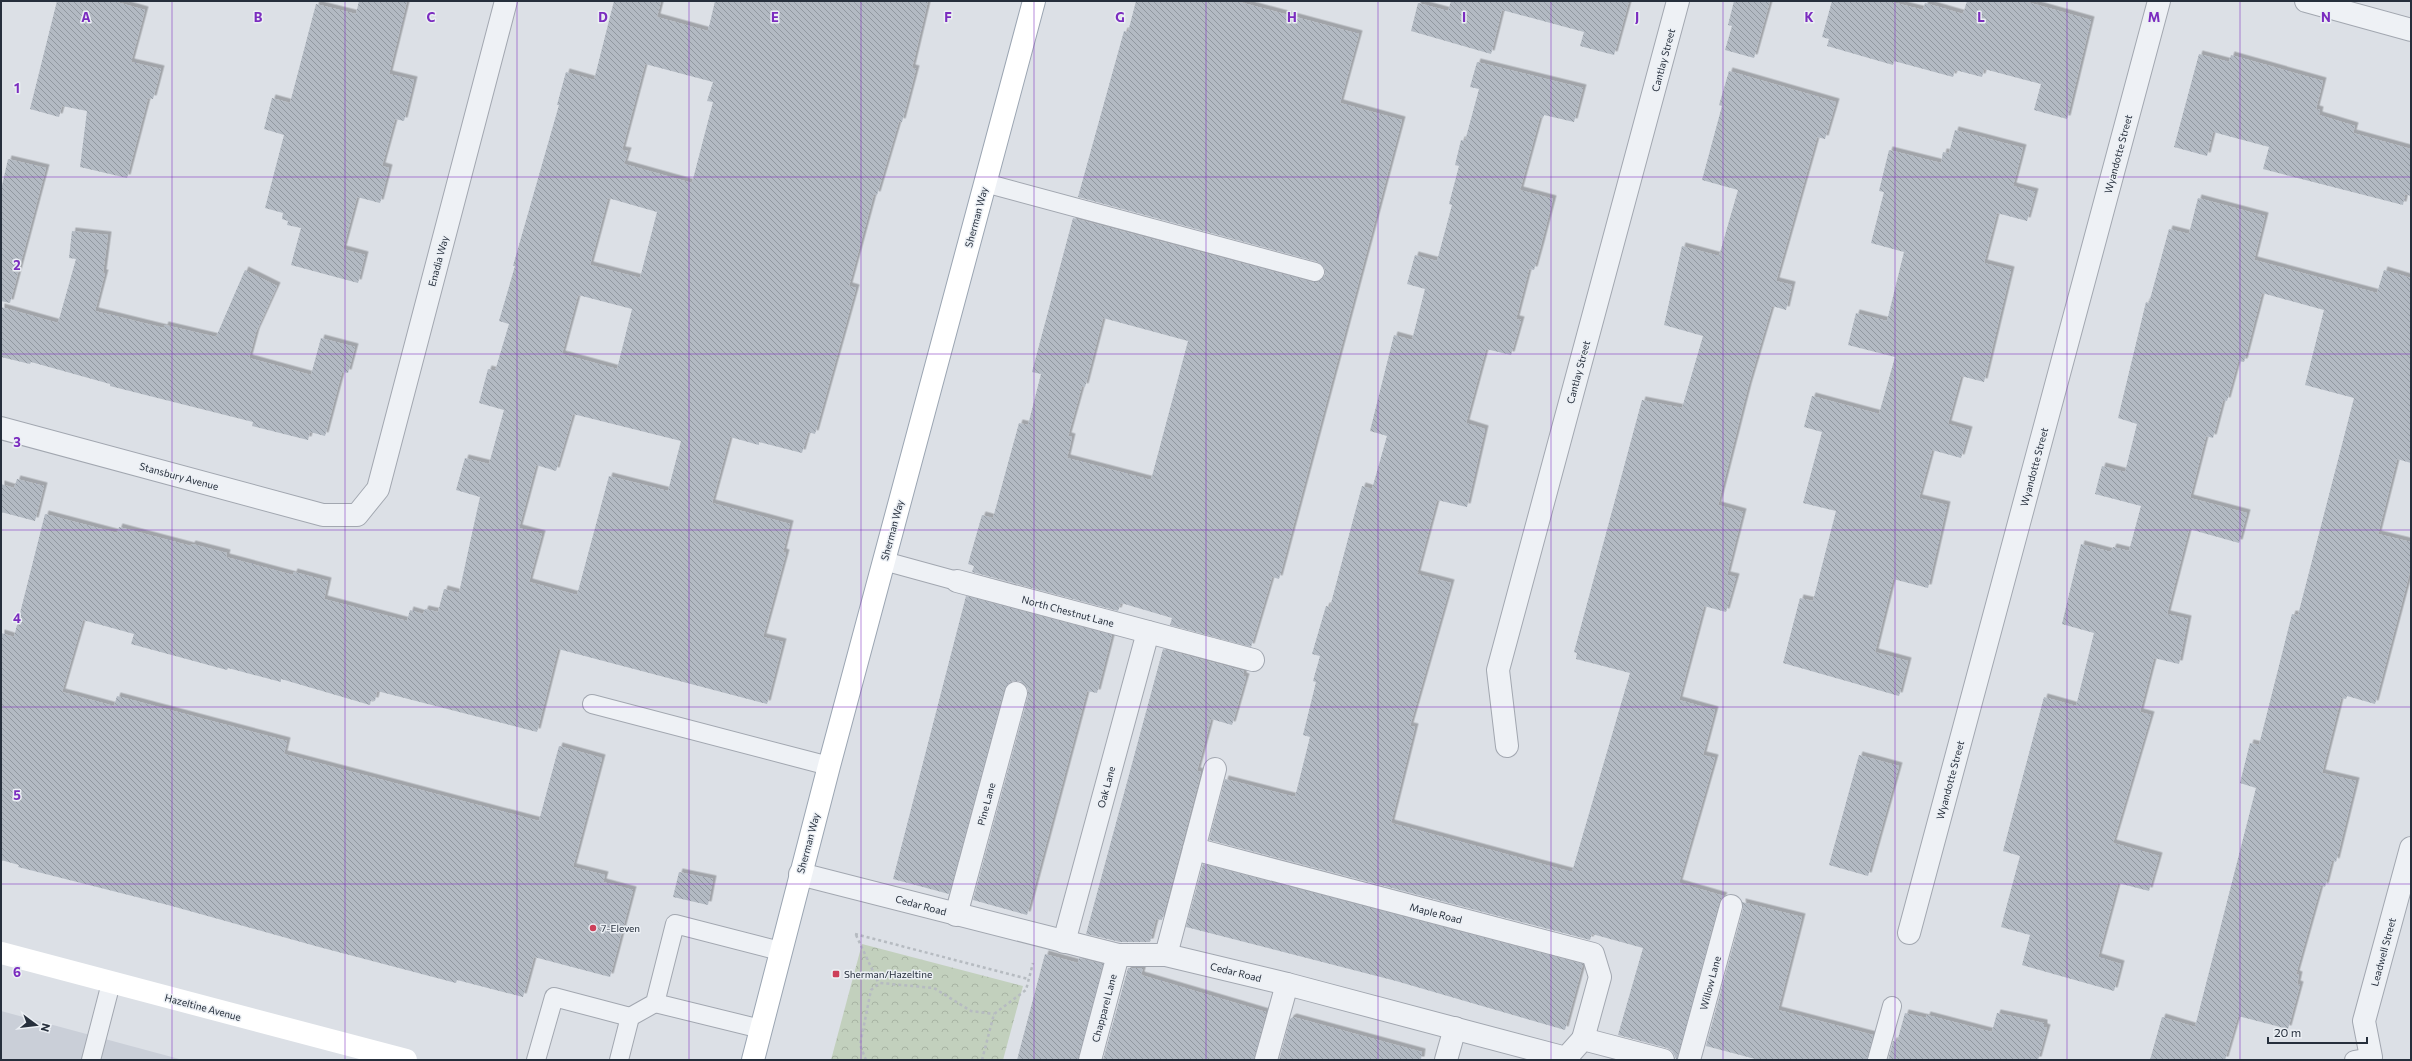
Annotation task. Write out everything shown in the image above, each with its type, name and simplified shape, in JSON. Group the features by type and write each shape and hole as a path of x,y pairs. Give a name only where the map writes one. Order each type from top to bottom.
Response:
{"main road":[{"name":"Sherman Way","path":"752,1060 800,874 1034,1"},
{"name":"Hazeltine Avenue","path":"1,953 406,1060"}],"street":[{"name":"Enadia Way","path":"358,515 378,489 506,1"},
{"name":"Cantlay Street","path":"1507,746 1498,670 1678,1"},
{"name":"Wyandotte Street","path":"1909,933 2159,1"},
{"path":"2306,1 2411,30"},
{"name":"Stansbury Avenue","path":"1,428 323,515 358,515"},
{"name":"North Chestnut Lane","path":"957,581 1253,660"},
{"name":"Oak Lane","path":"1064,942 1148,632"},
{"name":"Pine Lane","path":"956,915 1016,693"},
{"path":"1166,955 1215,769"},
{"name":"Leadwell Street","path":"2363,1058 2364,1021 2411,848"},
{"name":"Maple Road","path":"1194,849 1593,954 1600,977 1584,1039"},
{"name":"Cedar Road","path":"800,874 1118,956 1166,955 1287,984 1566,1059 1584,1039"},
{"name":"Willow Lane","path":"1689,1060 1731,906"},
{"name":"Chapparel Lane","path":"1090,1060 1118,956"},
{"path":"1266,1060 1287,984"},
{"path":"1446,1060 1455,1028"},
{"path":"1584,1039 1663,1060"}],"lane":[{"path":"986,183 1315,272"},
{"name":"North Chestnut Lane","path":"884,561 957,581"},
{"path":"592,704 829,766"},
{"path":"655,1003 675,924 780,951"},
{"path":"91,1060 112,983"},
{"path":"536,1060 554,997 630,1017 655,1003 761,1028"},
{"path":"1877,1060 1892,1006"},
{"path":"619,1060 630,1017"}],"path":[{"path":"879,984 856,934 1028,979"},
{"path":"982,1060 994,1014 1026,990 1040,936"},
{"path":"866,1060 860,1045 871,990 879,984 934,988 971,1011 994,1014"}],"shaded area":[{"path":"1,1011 183,1060 1,1060"}],"green space":[{"path":"862,944 1023,986 1003,1060 831,1060"}],"building":[{"path":"57,1 113,1 145,10 131,62 161,69 153,99 148,98 127,178 80,167 87,111 62,106 59,117 30,109"},
{"path":"359,1 407,1 389,74 414,80 404,121 395,119 382,166 389,168 380,203 357,197 343,249 365,255 358,283 291,265 301,228 287,225 288,221 282,219 283,213 265,208 284,135 264,129 272,98 290,103 316,4 356,14"},
{"path":"614,1 661,1 657,17 708,31 715,1 928,1 912,68 916,69 902,122 899,121 877,195 874,194 849,286 856,288 815,434 808,432 802,453 759,442 759,445 730,437 712,503 790,524 783,552 786,553 763,637 783,642 767,704 558,649 537,732 377,691 375,701 371,700 370,705 281,679 281,682 228,668 227,670 131,644 134,634 83,620 62,692 114,706 117,696 287,741 284,754 539,821 559,746 602,758 573,867 605,875 603,882 633,890 610,977 534,957 523,997 457,980 456,983 168,905 18,867 19,865 1,860 1,633 14,637 45,514 117,533 119,527 191,546 192,544 227,553 226,557 293,575 294,572 328,581 324,599 407,621 410,610 423,614 425,609 438,612 444,589 459,593 480,497 456,490 465,458 489,464 504,410 479,403 488,369 495,371 509,324 499,321 515,266 513,266 559,105 557,105 566,72 594,80","holes":["645,64 713,82 707,101 713,102 692,183 624,164 628,151 622,150","608,198 657,212 640,278 590,265","578,295 632,309 617,369 562,354","573,414 681,441 668,491 609,476 577,595 529,582 542,534 519,528 536,465 556,471"]},
{"path":"1136,1 1236,1 1359,34 1340,103 1402,120 1279,579 1272,577 1251,647 1170,625 1172,618 1121,603 1118,611 972,572 974,566 968,564 982,515 993,518 1019,423 1028,425 1041,374 1032,372 1073,218 1312,282 1318,282 1325,275 1325,269 1318,262 1078,197 1124,31 1128,32","holes":["1103,318 1188,341 1151,480 1067,458 1072,437 1068,436 1082,386 1085,387"]},
{"path":"1451,1 1629,1 1614,55 1580,46 1584,32 1502,10 1491,54 1411,31 1418,3 1448,11"},
{"path":"1734,1 1770,1 1754,58 1725,50 1732,26 1728,25"},
{"path":"1832,1 1888,1 1923,10 1925,3 1963,14 1967,1 2023,1 2091,20 2067,119 2034,110 2041,84 1984,69 1982,77 1955,70 1953,77 1894,61 1893,65 1827,46 1829,39 1822,37"},
{"path":"2199,54 2229,62 2231,55 2323,81 2316,109 2320,110 2319,115 2355,126 2353,133 2411,149 2411,196 2405,194 2403,205 2263,169 2269,147 2213,132 2207,156 2174,147"},
{"path":"1477,62 1583,88 1574,122 1544,115 1543,118 1540,117 1520,190 1553,199 1534,270 1529,269 1516,319 1521,320 1511,355 1486,349 1466,423 1485,429 1467,507 1437,500 1417,574 1451,583 1410,726 1415,727 1391,823 1572,872 1630,673 1576,659 1577,653 1574,652 1642,400 1682,408 1703,336 1664,325 1682,246 1719,256 1738,190 1702,180 1722,106 1719,105 1729,71 1836,102 1825,139 1817,137 1776,281 1792,285 1786,310 1772,306 1748,387 1718,505 1743,512 1727,575 1736,577 1726,612 1704,606 1679,700 1715,710 1703,755 1715,758 1679,883 1724,896 1719,903 1677,1060 1672,1051 1667,1048 1618,1035 1643,948 1592,934 1590,940 1209,840 1225,779 1295,797 1310,737 1303,735 1316,682 1313,681 1320,656 1312,654 1326,606 1330,607 1362,486 1372,489 1387,436 1370,431 1394,335 1412,340 1425,289 1407,284 1415,255 1437,261 1452,205 1449,204 1459,166 1455,165 1461,140 1465,141 1479,89 1470,87"},
{"path":"1955,130 2023,148 2013,186 2035,192 2027,221 1997,213 1984,263 2011,270 1984,382 1961,376 1948,424 1969,430 1961,458 1932,450 1919,498 1947,505 1928,588 1893,579 1875,652 1908,661 1899,696 1783,663 1800,598 1813,601 1836,511 1803,503 1822,432 1804,427 1812,396 1879,414 1895,357 1848,345 1856,313 1887,321 1904,252 1871,243 1884,192 1879,191 1889,150 1941,163 1943,152 1949,153"},
{"path":"8,159 46,168 10,303 1,301 1,190"},
{"path":"2198,198 2265,216 2254,260 2377,293 2384,270 2411,278 2411,463 2397,459 2378,534 2411,542 2411,568 2375,704 2347,696 2346,699 2341,698 2322,773 2356,781 2336,862 2332,860 2325,887 2321,885 2296,974 2299,975 2297,984 2300,985 2288,1029 2238,1016 2225,1060 2150,1060 2162,1017 2195,1027 2256,788 2240,783 2250,743 2259,745 2292,614 2298,615 2354,398 2305,385 2324,310 2262,293 2244,362 2238,361 2227,401 2223,400 2213,438 2206,436 2190,498 2247,513 2239,543 2189,529 2167,614 2188,619 2179,664 2154,658 2140,712 2151,715 2113,843 2159,856 2149,891 2118,883 2098,957 2121,964 2114,991 2022,965 2030,935 2001,927 2020,856 2003,851 2044,697 2076,706 2094,633 2062,624 2081,544 2111,552 2113,547 2129,551 2141,506 2095,494 2102,466 2125,472 2137,424 2118,418 2146,302 2149,303 2169,229 2189,234"},
{"path":"72,231 108,235 103,273 105,273 95,311 164,328 165,325 216,337 245,270 277,286 256,332 249,358 311,375 321,338 355,347 348,373 342,372 325,436 310,432 308,440 252,426 253,422 110,386 110,384 31,362 30,364 1,357 1,307 58,323 76,259 69,258"},
{"path":"17,479 44,486 35,521 1,512 1,484 14,488"},
{"path":"966,596 1112,635 1097,693 1087,691 1027,915 973,900 1028,696 1028,689 1020,681 1012,681 1004,690 949,894 893,879"},
{"path":"1163,649 1244,671 1243,676 1246,677 1232,725 1211,719 1197,771 1201,772 1162,920 1156,919 1150,942 1120,942 1086,934"},
{"path":"1859,755 1899,766 1868,876 1829,865"},
{"path":"1203,864 1583,964 1565,1030 1396,981 1186,927"},
{"path":"679,872 713,879 708,905 673,897"},
{"path":"1742,902 1802,917 1778,1010 1873,1035 1867,1060 1759,1060 1706,1046 1743,909"},
{"path":"1045,954 1078,963 1079,958 1103,964 1078,1060 1017,1060"},
{"path":"1128,968 1143,968 1141,975 1266,1012 1254,1060 1103,1060"},
{"path":"1905,1013 1926,1018 1927,1015 1992,1032 1997,1013 2044,1023 2044,1027 2047,1028 2038,1060 1888,1060 1893,1041 1897,1042"},
{"path":"1293,1017 1422,1052 1421,1060 1279,1060 1290,1019"}],"place":[{"name":"7-Eleven","path":"593,928"},
{"name":"Sherman/Hazeltine","path":"836,974"}]}
